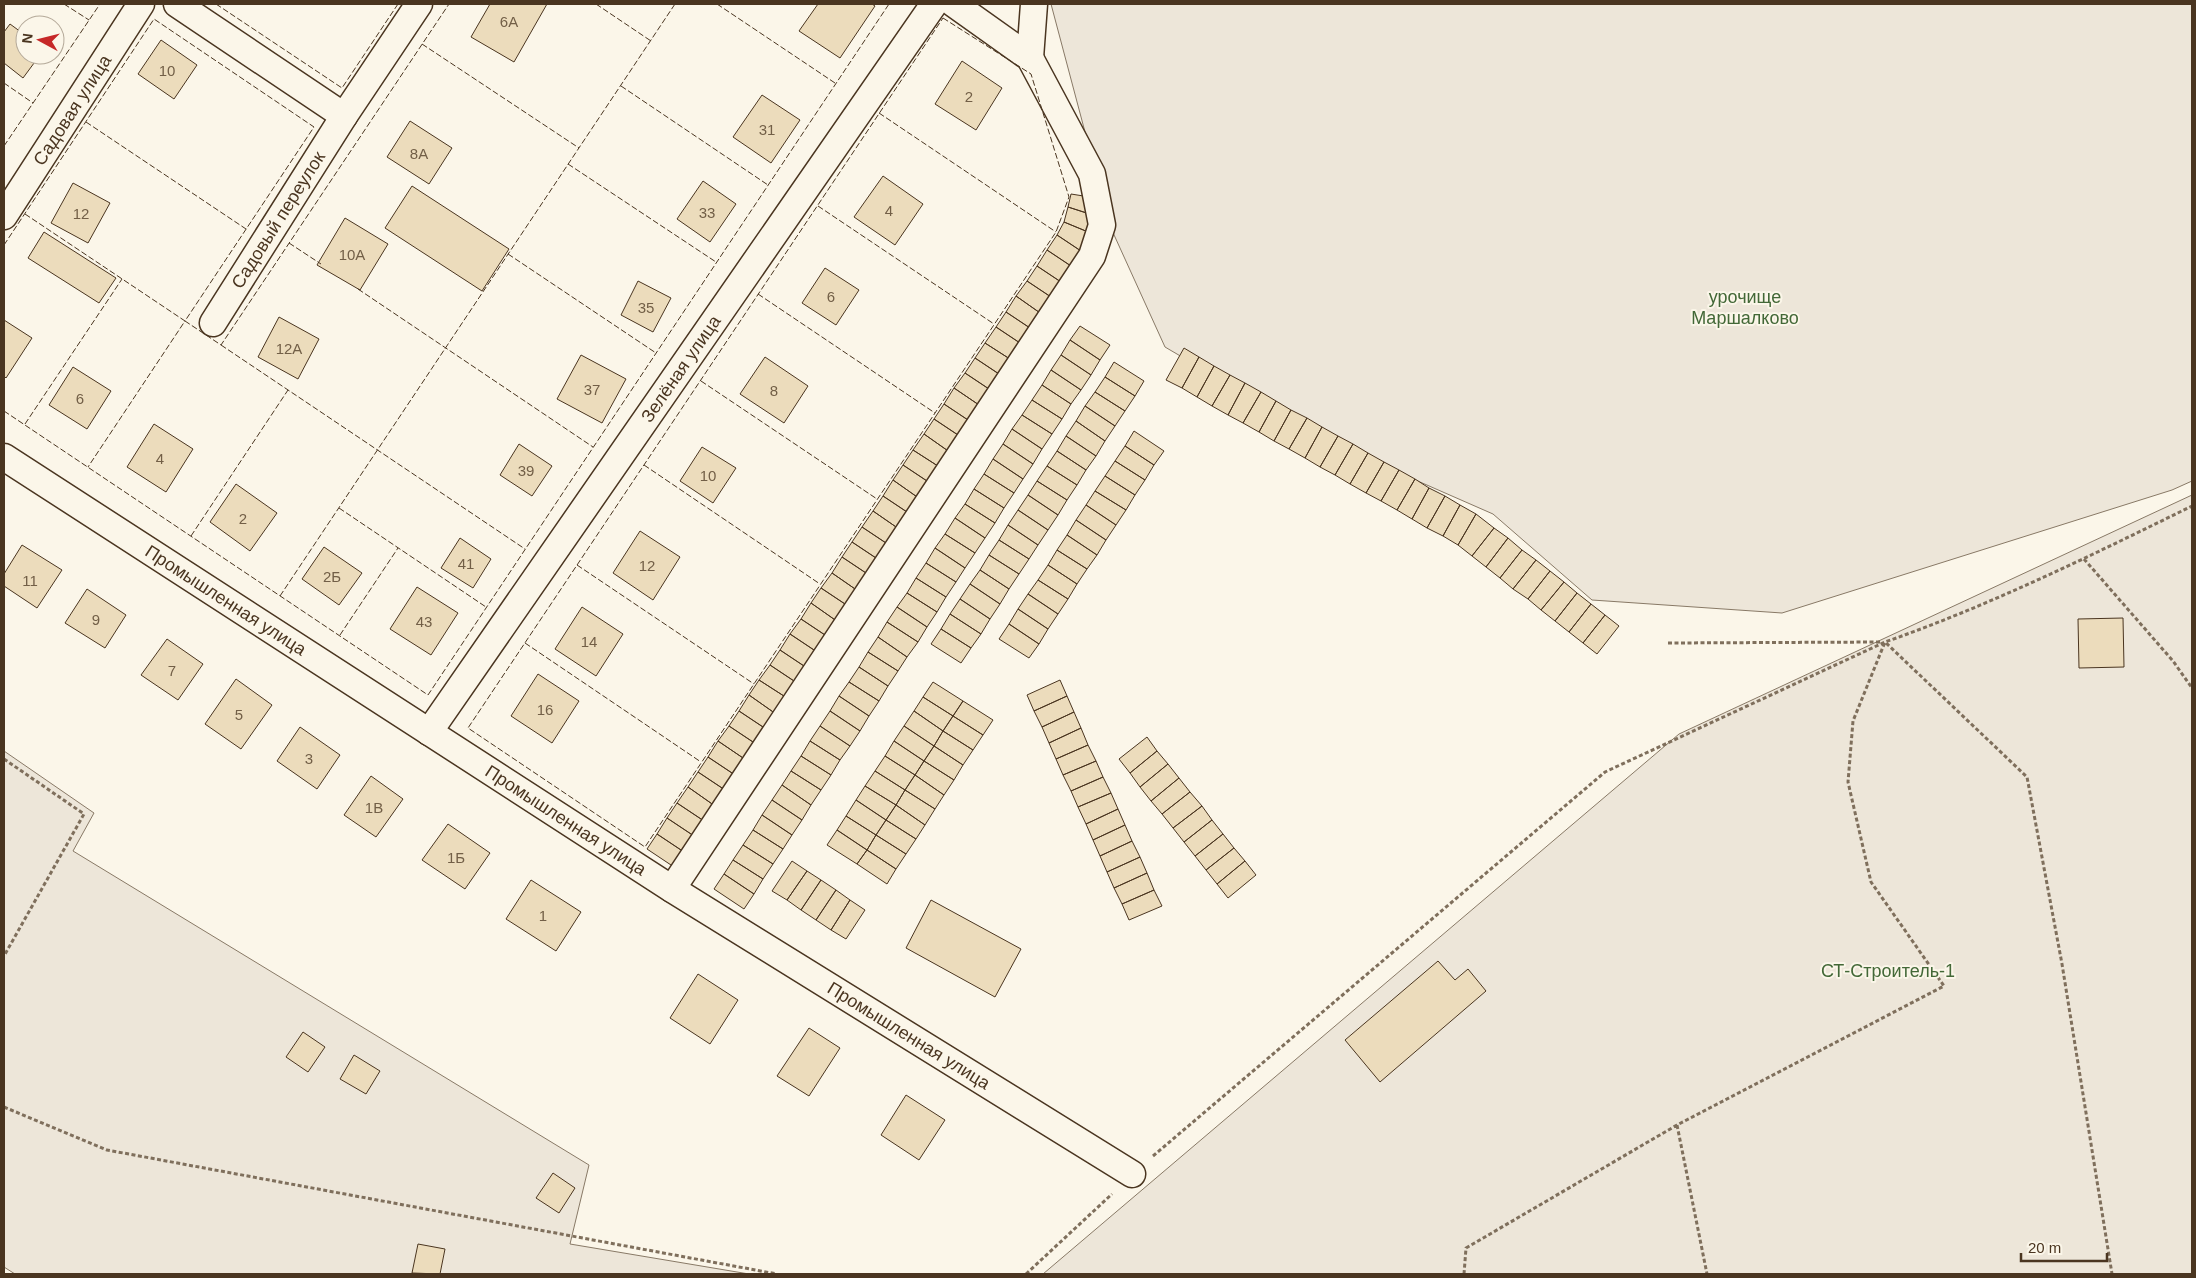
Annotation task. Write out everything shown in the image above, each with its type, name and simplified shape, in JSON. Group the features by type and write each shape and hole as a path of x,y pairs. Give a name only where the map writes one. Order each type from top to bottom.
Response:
{"street":[{"name":"Садовая улица","path":"4,216 141,4"},
{"path":"177,4 344,116"},
{"name":"Садовый переулок","path":"213,323 344,116 418,4"},
{"name":"Зелёная улица","path":"429,732 934,4"},
{"path":"672,889 1092,256 1102,226 1092,174 1030,58 954,4"},
{"path":"1030,58 1034,4"},
{"name":"Промышленная улица","path":"4,457 672,889 1132,1174"}],"path":[{"path":"1026,1274 1132,1174 1605,772 1885,642 1938,624 2084,559 2192,506"},
{"path":"2084,559 2173,661 2192,688"},
{"path":"1464,1274 1466,1248 1677,1125 1944,986 1871,882 1848,782 1853,720 1885,642"},
{"path":"1668,643 1885,642 2027,776 2062,964 2112,1274"},
{"path":"4,759 84,814 4,956"},
{"path":"4,1107 107,1150 777,1274"},
{"path":"1677,1125 1707,1274"}],"green space":[{"name":"урочище Маршалково","path":"1051,4 2192,4 2192,481 2172,490 1782,613 1592,600 1493,514 1322,439 1165,347 1110,226"},
{"name":"СТ-Строитель-1","path":"2192,495 2192,1274 1043,1274 1679,734"},
{"path":"4,751 94,813 73,851 589,1165 570,1244 749,1274 15,1274 4,1267"}],"building":[{"path":"490,4 547,4 514,62 471,37"},
{"path":"818,4 872,4 875,6 840,58 799,31"},
{"path":"10,24 15,28 15,65 33,65 23,78 4,63 4,32"},
{"path":"161,40 197,65 174,99 138,74"},
{"path":"962,61 1002,88 976,130 935,104"},
{"path":"762,95 800,120 771,163 733,137"},
{"path":"410,121 452,148 429,184 387,157"},
{"path":"883,176 923,204 895,245 854,217"},
{"path":"703,181 736,204 710,242 677,219"},
{"path":"73,183 110,203 88,243 51,223"},
{"path":"412,186 509,249 482,291 385,228"},
{"path":"1071,194 1096,198 1099,217 1068,207"},
{"path":"1068,207 1099,217 1093,234 1064,222"},
{"path":"345,218 388,244 360,290 317,265"},
{"path":"1064,222 1093,234 1084,253 1057,235"},
{"path":"44,232 116,278 99,303 28,258"},
{"path":"1057,235 1084,253 1074,268 1047,250"},
{"path":"1047,250 1074,268 1064,284 1037,266"},
{"path":"1037,266 1064,284 1054,299 1027,281"},
{"path":"825,268 859,290 836,325 802,303"},
{"path":"638,281 671,298 653,332 621,315"},
{"path":"1027,281 1054,299 1043,315 1016,296"},
{"path":"1016,296 1043,315 1033,330 1006,312"},
{"path":"1006,312 1033,330 1023,345 996,327"},
{"path":"279,317 319,339 298,379 258,357"},
{"path":"4,320 32,338 6,378 4,376"},
{"path":"1080,326 1110,345 1100,360 1070,340"},
{"path":"996,327 1023,345 1013,361 985,343"},
{"path":"1070,340 1100,360 1091,375 1061,355"},
{"path":"985,343 1013,361 1002,376 975,358"},
{"path":"1184,348 1199,357 1182,388 1166,380"},
{"path":"581,355 626,379 602,423 557,399"},
{"path":"1061,355 1091,375 1081,390 1051,370"},
{"path":"765,357 808,386 784,423 740,394"},
{"path":"1199,357 1214,366 1197,397 1182,388"},
{"path":"975,358 1002,376 992,391 965,373"},
{"path":"1114,362 1144,381 1135,396 1105,377"},
{"path":"1214,366 1230,375 1212,406 1197,397"},
{"path":"73,367 111,391 87,429 49,405"},
{"path":"1051,370 1081,390 1071,404 1042,385"},
{"path":"965,373 992,391 982,407 954,388"},
{"path":"1230,375 1245,383 1228,415 1212,406"},
{"path":"1105,377 1135,396 1125,411 1095,392"},
{"path":"1245,383 1261,392 1243,423 1228,415"},
{"path":"1042,385 1071,404 1062,419 1032,400"},
{"path":"954,388 982,407 971,422 944,404"},
{"path":"1095,392 1125,411 1115,426 1085,406"},
{"path":"1261,392 1276,401 1259,432 1243,423"},
{"path":"1032,400 1062,419 1052,434 1022,415"},
{"path":"1276,401 1291,410 1274,441 1259,432"},
{"path":"944,404 971,422 961,437 934,419"},
{"path":"1085,406 1115,426 1105,441 1076,421"},
{"path":"1291,410 1307,418 1289,449 1274,441"},
{"path":"1022,415 1052,434 1042,449 1012,429"},
{"path":"1307,418 1322,427 1305,458 1289,449"},
{"path":"934,419 961,437 951,453 924,434"},
{"path":"1076,421 1105,441 1096,456 1066,436"},
{"path":"154,424 193,449 166,492 127,467"},
{"path":"1322,427 1338,436 1320,467 1305,458"},
{"path":"1012,429 1042,449 1033,464 1003,444"},
{"path":"1134,431 1164,451 1154,465 1125,446"},
{"path":"924,434 951,453 941,468 913,450"},
{"path":"1066,436 1096,456 1086,470 1057,451"},
{"path":"1338,436 1353,444 1335,475 1320,467"},
{"path":"519,444 552,466 532,496 500,475"},
{"path":"1003,444 1033,464 1023,479 993,459"},
{"path":"1353,444 1368,453 1350,484 1335,475"},
{"path":"1125,446 1154,465 1145,480 1115,461"},
{"path":"702,447 736,468 713,503 680,481"},
{"path":"913,450 941,468 930,483 903,465"},
{"path":"1057,451 1086,470 1077,485 1047,466"},
{"path":"1368,453 1384,462 1366,493 1350,484"},
{"path":"993,459 1023,479 1014,493 984,474"},
{"path":"1115,461 1145,480 1135,495 1105,476"},
{"path":"1384,462 1399,470 1381,501 1366,493"},
{"path":"903,465 930,483 920,499 893,480"},
{"path":"1047,466 1077,485 1067,500 1037,481"},
{"path":"1399,470 1415,479 1397,510 1381,501"},
{"path":"984,474 1014,493 1004,508 974,489"},
{"path":"1105,476 1135,495 1126,510 1095,491"},
{"path":"1415,479 1429,488 1412,519 1397,510"},
{"path":"893,480 920,499 910,514 883,496"},
{"path":"1037,481 1067,500 1058,515 1028,495"},
{"path":"236,484 277,513 250,551 210,522"},
{"path":"1429,488 1445,496 1427,528 1412,519"},
{"path":"974,489 1004,508 995,523 965,504"},
{"path":"1095,491 1126,510 1116,525 1086,505"},
{"path":"1028,495 1058,515 1048,530 1018,510"},
{"path":"883,496 910,514 899,529 873,511"},
{"path":"1445,496 1460,505 1443,536 1427,528"},
{"path":"965,504 995,523 985,538 955,518"},
{"path":"1086,505 1116,525 1106,540 1076,520"},
{"path":"1460,505 1476,514 1458,545 1443,536"},
{"path":"1018,510 1048,530 1038,545 1008,525"},
{"path":"873,511 899,529 889,545 862,527"},
{"path":"1476,514 1494,528 1472,556 1458,545"},
{"path":"955,518 985,538 975,553 945,534"},
{"path":"1076,520 1106,540 1097,555 1067,535"},
{"path":"1008,525 1038,545 1029,559 999,540"},
{"path":"862,527 889,545 879,560 852,542"},
{"path":"1494,528 1508,538 1486,567 1472,556"},
{"path":"640,531 680,557 653,600 613,573"},
{"path":"945,534 975,553 965,568 935,548"},
{"path":"1067,535 1097,555 1087,569 1057,550"},
{"path":"460,538 491,559 473,588 441,568"},
{"path":"1508,538 1522,550 1500,578 1486,567"},
{"path":"999,540 1029,559 1019,574 989,555"},
{"path":"852,542 879,560 869,575 842,557"},
{"path":"22,545 62,570 37,608 4,586 4,574"},
{"path":"324,547 362,573 339,605 302,579"},
{"path":"935,548 965,568 956,582 926,563"},
{"path":"1057,550 1087,569 1077,584 1048,565"},
{"path":"1522,550 1536,560 1513,589 1500,578"},
{"path":"989,555 1019,574 1009,589 980,570"},
{"path":"842,557 869,575 858,591 832,573"},
{"path":"1536,560 1550,571 1528,599 1513,589"},
{"path":"926,563 956,582 946,597 916,578"},
{"path":"1048,565 1077,584 1068,599 1038,580"},
{"path":"980,570 1009,589 1000,604 970,584"},
{"path":"1550,571 1564,582 1541,610 1528,599"},
{"path":"832,573 858,591 848,606 821,588"},
{"path":"916,578 946,597 937,612 907,593"},
{"path":"1038,580 1068,599 1058,614 1028,594"},
{"path":"1564,582 1577,593 1555,621 1541,610"},
{"path":"970,584 1000,604 990,619 960,599"},
{"path":"417,587 458,613 431,655 390,629"},
{"path":"821,588 848,606 838,622 811,603"},
{"path":"87,589 126,615 105,648 65,623"},
{"path":"907,593 937,612 927,627 897,607"},
{"path":"1577,593 1591,604 1569,632 1555,621"},
{"path":"1028,594 1058,614 1048,629 1018,609"},
{"path":"960,599 990,619 981,634 950,614"},
{"path":"811,603 838,622 828,637 801,619"},
{"path":"1591,604 1605,615 1583,643 1569,632"},
{"path":"582,607 623,634 596,676 555,649"},
{"path":"897,607 927,627 918,642 887,622"},
{"path":"1018,609 1048,629 1039,644 1009,624"},
{"path":"950,614 981,634 971,648 941,629"},
{"path":"1605,615 1619,626 1597,654 1583,643"},
{"path":"2123,618 2124,667 2079,668 2078,619"},
{"path":"801,619 828,637 817,652 790,634"},
{"path":"887,622 918,642 907,657 878,637"},
{"path":"1009,624 1039,644 1029,658 999,639"},
{"path":"941,629 971,648 961,663 931,644"},
{"path":"790,634 817,652 807,668 780,650"},
{"path":"878,637 907,657 898,671 868,652"},
{"path":"167,639 203,664 178,700 141,675"},
{"path":"780,650 807,668 797,683 770,665"},
{"path":"868,652 898,671 888,686 859,667"},
{"path":"770,665 797,683 787,698 759,680"},
{"path":"859,667 888,686 879,701 849,682"},
{"path":"538,674 579,701 552,743 511,716"},
{"path":"236,679 272,705 241,749 205,724"},
{"path":"759,680 787,698 776,714 749,695"},
{"path":"1060,680 1067,696 1034,711 1027,695"},
{"path":"849,682 879,701 869,716 839,696"},
{"path":"933,682 963,701 953,716 923,697"},
{"path":"749,695 776,714 766,729 739,711"},
{"path":"839,696 869,716 860,731 830,711"},
{"path":"1067,696 1074,712 1042,727 1034,711"},
{"path":"923,697 953,716 943,731 914,711"},
{"path":"963,701 993,720 983,735 953,716"},
{"path":"739,711 766,729 756,744 729,726"},
{"path":"830,711 860,731 850,746 820,726"},
{"path":"914,711 943,731 934,746 904,726"},
{"path":"1074,712 1081,728 1049,743 1042,727"},
{"path":"953,716 983,735 973,750 943,731"},
{"path":"729,726 756,744 746,760 718,741"},
{"path":"820,726 850,746 840,760 810,741"},
{"path":"904,726 934,746 924,761 894,741"},
{"path":"300,727 340,755 317,789 277,761"},
{"path":"1081,728 1088,745 1056,759 1049,743"},
{"path":"943,731 973,750 963,765 934,746"},
{"path":"1147,737 1157,751 1130,773 1119,759"},
{"path":"718,741 746,760 735,775 708,757"},
{"path":"810,741 840,760 831,775 801,756"},
{"path":"894,741 924,761 915,775 885,756"},
{"path":"1088,745 1096,761 1063,775 1056,759"},
{"path":"934,746 963,765 954,780 924,761"},
{"path":"1157,751 1168,764 1140,787 1130,773"},
{"path":"801,756 831,775 821,790 791,771"},
{"path":"885,756 915,775 905,790 875,771"},
{"path":"708,757 735,775 725,790 698,772"},
{"path":"924,761 954,780 944,795 915,775"},
{"path":"1096,761 1103,777 1071,791 1063,775"},
{"path":"1168,764 1179,778 1151,801 1140,787"},
{"path":"791,771 821,790 811,805 782,785"},
{"path":"875,771 905,790 896,805 865,786"},
{"path":"698,772 725,790 715,806 688,787"},
{"path":"915,775 944,795 935,809 905,790"},
{"path":"371,776 403,799 376,837 344,815"},
{"path":"1103,777 1111,793 1078,807 1071,791"},
{"path":"1179,778 1190,792 1162,814 1151,801"},
{"path":"782,785 811,805 802,820 772,800"},
{"path":"865,786 896,805 886,820 856,800"},
{"path":"688,787 715,806 704,821 677,803"},
{"path":"905,790 935,809 925,825 896,805"},
{"path":"1190,792 1202,806 1173,828 1162,814"},
{"path":"1111,793 1118,809 1086,824 1078,807"},
{"path":"772,800 802,820 792,835 762,815"},
{"path":"856,800 886,820 876,835 846,816"},
{"path":"677,803 704,821 694,836 667,818"},
{"path":"896,805 925,825 916,839 886,820"},
{"path":"1202,806 1212,820 1184,842 1173,828"},
{"path":"1118,809 1125,825 1093,840 1086,824"},
{"path":"762,815 792,835 783,849 753,830"},
{"path":"846,816 876,835 867,850 837,830"},
{"path":"667,818 694,836 684,852 657,834"},
{"path":"886,820 916,839 906,854 876,835"},
{"path":"1212,820 1223,834 1195,856 1184,842"},
{"path":"448,824 490,853 465,889 422,860"},
{"path":"1125,825 1132,841 1100,856 1093,840"},
{"path":"753,830 783,849 773,864 743,845"},
{"path":"837,830 867,850 857,864 827,845"},
{"path":"657,834 684,852 674,867 647,849"},
{"path":"1223,834 1234,848 1206,870 1195,856"},
{"path":"876,835 906,854 896,869 867,850"},
{"path":"1132,841 1140,857 1107,872 1100,856"},
{"path":"743,845 773,864 763,879 733,860"},
{"path":"1234,848 1245,861 1217,884 1206,870"},
{"path":"867,850 896,869 887,884 857,864"},
{"path":"1140,857 1147,873 1114,888 1107,872"},
{"path":"733,860 763,879 754,894 724,874"},
{"path":"792,861 807,871 787,900 772,891"},
{"path":"1245,861 1256,875 1228,898 1217,884"},
{"path":"807,871 821,880 801,910 787,900"},
{"path":"1147,873 1154,890 1122,904 1114,888"},
{"path":"724,874 754,894 744,909 714,889"},
{"path":"531,880 581,912 556,951 506,919"},
{"path":"821,880 836,890 816,920 801,910"},
{"path":"836,890 850,900 831,930 816,920"},
{"path":"1154,890 1162,906 1129,920 1122,904"},
{"path":"850,900 865,910 846,939 831,930"},
{"path":"931,900 1021,949 995,997 906,948"},
{"path":"1438,961 1455,980 1468,969 1486,991 1380,1082 1345,1040"},
{"path":"698,974 738,1000 710,1044 670,1018"},
{"path":"809,1028 840,1048 809,1096 777,1076"},
{"path":"303,1032 325,1047 308,1072 286,1057"},
{"path":"354,1055 380,1071 366,1094 340,1079"},
{"path":"906,1095 945,1120 919,1160 881,1135"},
{"path":"553,1173 575,1188 559,1213 536,1198"},
{"path":"418,1244 445,1249 440,1274 412,1273"}],"fence":[{"path":"64,4 89,20"},
{"path":"4,146 100,4"},
{"path":"216,4 342,88 398,4"},
{"path":"4,245 154,19 314,127 185,321 221,345 449,4"},
{"path":"596,4 651,41"},
{"path":"280,596 675,4"},
{"path":"717,4 835,83"},
{"path":"4,411 428,695 889,4"},
{"path":"943,18 1031,74 1069,197 1056,232 645,847 468,728 943,18"},
{"path":"422,44 579,148"},
{"path":"4,83 33,103"},
{"path":"621,86 768,185"},
{"path":"879,113 1056,232"},
{"path":"86,122 246,229"},
{"path":"568,164 716,262"},
{"path":"818,206 994,324"},
{"path":"25,214 185,321 88,467"},
{"path":"289,243 321,264"},
{"path":"508,254 656,353"},
{"path":"25,424 122,279"},
{"path":"358,289 593,447"},
{"path":"758,294 935,413"},
{"path":"221,345 525,549"},
{"path":"701,381 877,499"},
{"path":"191,536 288,390"},
{"path":"644,465 820,584"},
{"path":"339,508 486,607"},
{"path":"340,635 398,548"},
{"path":"577,565 754,684"},
{"path":"525,643 701,762"}]}
